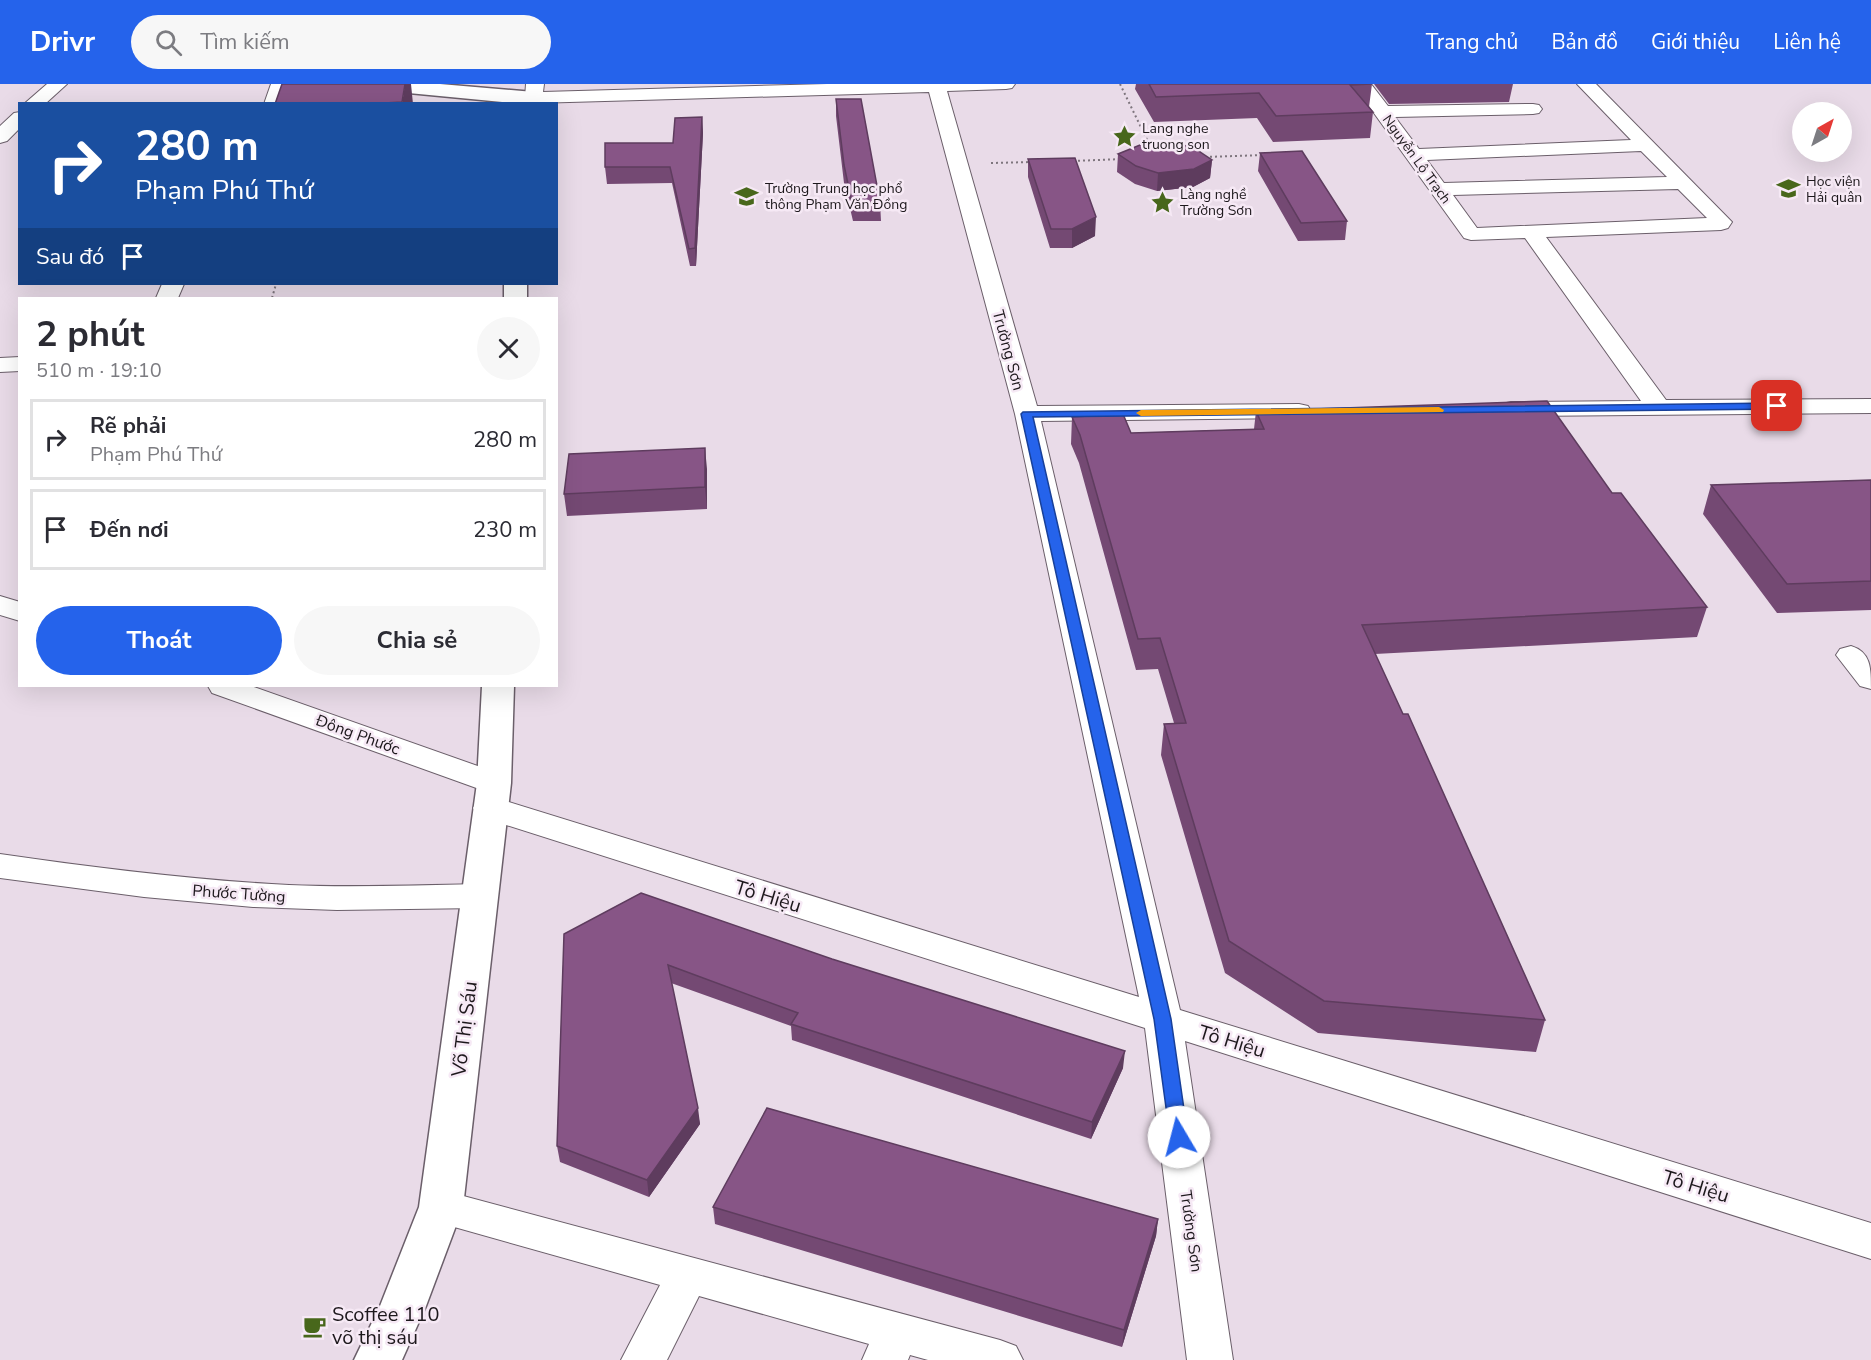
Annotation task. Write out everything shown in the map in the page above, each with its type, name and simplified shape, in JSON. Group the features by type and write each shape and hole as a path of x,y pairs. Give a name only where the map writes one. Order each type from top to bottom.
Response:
{"main road":[{"path":"377,84 534,95"},
{"name":"Võ Thị Sáu","path":"378,1360 403,1306 441,1207 492,796 498,687"}],"street":[{"path":"36,102 58,84"},
{"path":"274,102 280,84"},
{"path":"534,95 766,87 1006,84"},
{"name":"Nguyễn Lộ Trạch","path":"1362,84 1471,234 1531,232"},
{"path":"1531,232 1721,224 1722,222 1586,84"},
{"name":"Trường Sơn","path":"936,85 1027,414 1163,1019 1210,1360"},
{"path":"1519,92 1566,149"},
{"path":"1383,112 1533,109"},
{"path":"0,137 18,119"},
{"path":"1414,154 1644,145"},
{"path":"1440,189 1684,183"},
{"path":"1531,232 1659,408"},
{"path":"0,365 18,364"},
{"path":"1492,409 1871,406"},
{"path":"1027,414 1325,411"},
{"path":"0,605 18,611"},
{"path":"1851,655 1871,680"},
{"name":"Đông Phước","path":"225,687 492,796"},
{"name":"Tô Hiệu","path":"492,796 1163,1019 1871,1242"},
{"name":"Phước Tường","path":"5,874 280,897 357,899 480,896"},
{"path":"441,1207 688,1275 891,1346 1000,1360"},
{"path":"644,1360 688,1275"}],"path":[{"path":"1120,84 1151,148"},
{"path":"1203,157 1274,155"},
{"path":"1074,161 1132,159"},
{"path":"992,163 1038,162"}],"building":[{"path":"282,84 405,84 402,102 276,102"},
{"path":"1149,84 1372,84 1350,85 1373,112 1276,116 1259,93 1156,97"},
{"path":"836,99 861,99 880,202 852,203 844,165"},
{"path":"702,117 695,248 689,249 670,167 605,167 605,143 673,143 675,118"},
{"path":"1163,142 1194,148 1212,160 1194,169 1158,173 1136,166 1118,154 1140,145"},
{"path":"1302,151 1347,221 1301,223 1260,153"},
{"path":"1075,158 1096,217 1072,229 1051,229 1028,159"},
{"path":"1547,401 1612,493 1621,493 1707,607 1362,625 1403,714 1408,714 1545,1020 1324,1001 1229,941 1164,724 1186,723 1160,638 1138,639 1080,435 1072,417 1123,414 1131,433 1264,429 1256,411"},
{"path":"705,448 705,487 564,494 569,454"},
{"path":"1871,480 1871,581 1787,584 1711,485"},
{"path":"641,893 832,959 1125,1051 1092,1122 791,1024 798,1013 668,965 698,1108 647,1180 557,1146 564,934"},
{"path":"767,1108 1158,1219 1124,1330 713,1207"}],"slow traffic":[{"path":"1141,413 1439,410"}],"place":[{"name":"Lang nghe truong son","path":"1124,136"},
{"name":"Học viện Hải quân","path":"1788,189"},
{"name":"Trường Trung học phổ thông Phạm Văn Đồng","path":"747,196"},
{"name":"Làng nghề Trường Sơn","path":"1162,202"},
{"name":"Scoffee 110 võ thị sáu","path":"314,1326"}],"route":[{"path":"1179,1137 1163,1019 1027,414 1777,406"}]}
